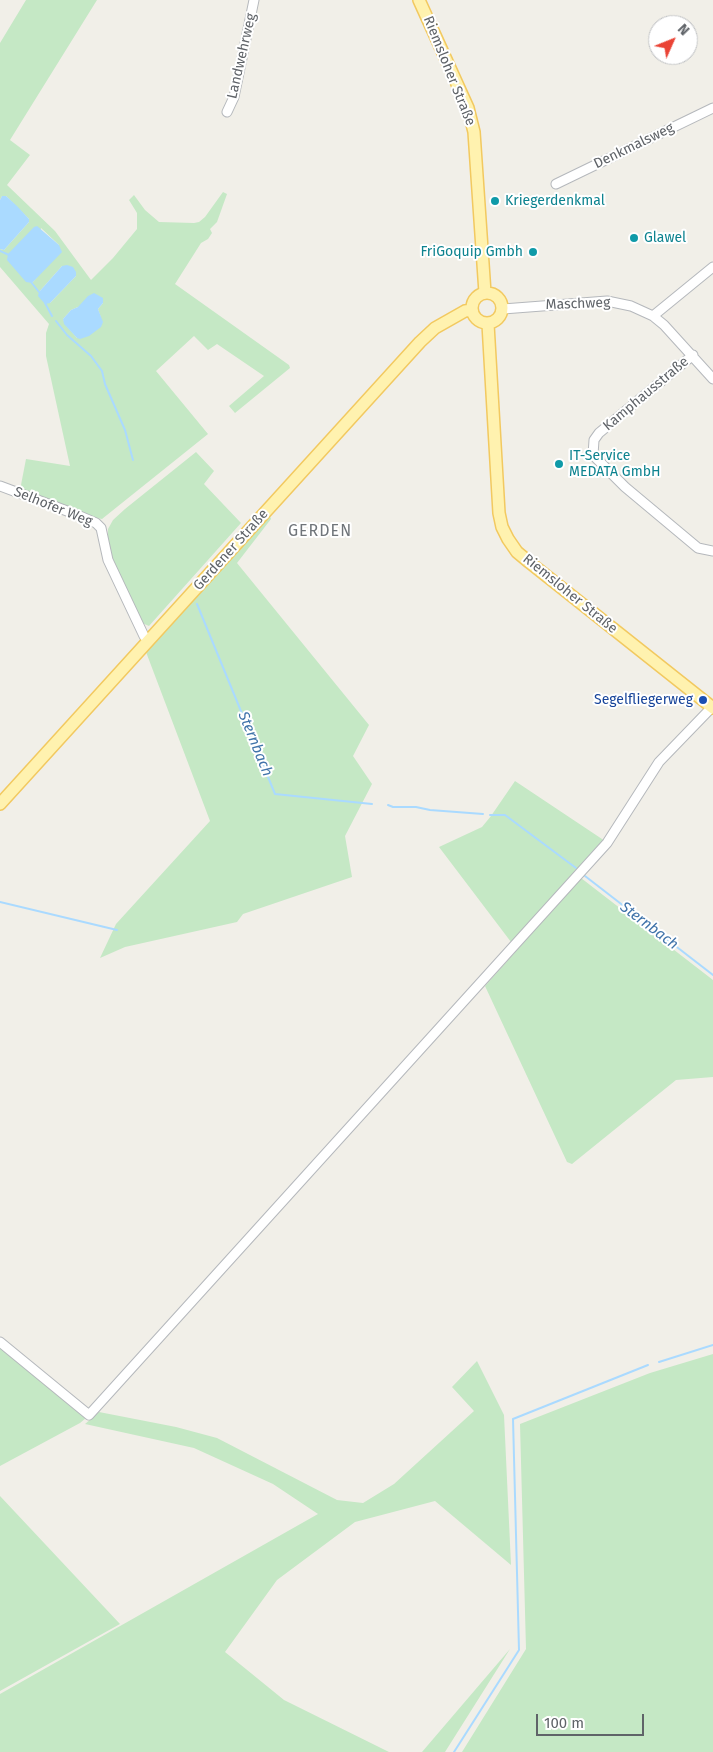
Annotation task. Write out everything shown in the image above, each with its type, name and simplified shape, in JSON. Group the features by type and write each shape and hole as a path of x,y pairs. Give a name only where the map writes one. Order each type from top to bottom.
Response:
{"main road":[{"name":"Riemsloher Straße","path":"419,0 468,108 474,132 485,293"},
{"path":"485,293 494,294 500,300 503,309 500,317 488,324 476,318 472,306 476,297 485,293"},
{"name":"Gerdener Straße","path":"0,804 420,342 442,324 472,310"},
{"name":"Riemsloher Straße","path":"488,324 499,513 502,527 508,539 517,552 529,562 712,707"}],"street":[{"name":"Landwehrweg","path":"228,112 234,96 254,0"},
{"name":"Denkmalsweg","path":"556,184 713,108"},
{"path":"653,316 713,267"},
{"name":"Maschweg","path":"503,309 607,301 631,306 653,316 664,325 693,355 713,380"},
{"name":"Kamphausstraße","path":"693,355 599,433 594,440 593,455 625,487 698,548 713,550"},
{"name":"Selhofer Weg","path":"0,486 82,517 96,523 101,528 108,560 148,642"},
{"name":"Riemsloher Straße","path":"0,1342 89,1415 607,843 659,762 712,707"}],"green space":[{"path":"26,0 97,0 10,140 30,155 7,185 55,231 91,280 113,258 137,229 137,213 129,200 134,195 145,210 159,222 194,223 199,222 205,217 223,192 227,194 217,222 210,229 212,233 208,239 201,243 175,284 289,365 290,368 235,413 229,406 264,376 217,344 208,350 194,336 156,371 208,434 102,519 91,517 20,490 26,459 70,466 46,356 46,333 49,324 0,267 0,249 4,250 29,222 29,219 6,196 2,196 0,200 0,43","holes":["41,228 59,245 45,268 32,283","62,266 76,276 50,303 39,292","103,303 98,309 101,318 77,338 63,319 71,310"]},
{"path":"196,452 214,471 204,484 241,523 149,626 142,623 112,558 108,529 113,520 125,509"},
{"path":"269,513 271,519 237,563 369,725 353,756 372,784 345,836 352,877 243,914 237,922 125,947 100,958 116,924 210,821 146,652"},
{"path":"515,781 605,841 511,942 439,847 482,827"},
{"path":"581,878 713,980 713,1077 676,1080 572,1164 567,1162 485,986"},
{"path":"0,1345 86,1418 0,1466"},
{"path":"713,1354 713,1752 462,1752 526,1649 520,1424 650,1373"},
{"path":"477,1361 504,1415 511,1565 435,1501 355,1522 277,1580 225,1652 284,1700 389,1752 0,1752 0,1694 318,1514 273,1484 194,1448 85,1424 99,1412 176,1427 217,1438 337,1500 363,1503 394,1484 474,1411 452,1387"},
{"path":"0,1496 120,1624 0,1691"},
{"path":"510,1649 445,1752 422,1752"}],"water":[{"path":"2,196 6,196 29,219 29,222 4,250 0,249 0,200"},
{"path":"37,226 59,245 62,252 32,283 26,282 7,260 8,254"},
{"path":"62,266 73,267 76,276 50,303 45,304 38,296 39,292"},
{"path":"94,293 103,298 103,303 98,309 103,322 101,327 89,336 77,338 64,324 63,319 71,310 78,307 88,296"}],"waterway":[{"path":"0,251 9,255"},
{"path":"31,282 39,292"},
{"path":"45,303 52,316"},
{"path":"56,321 67,335 91,356 102,371 105,384 125,430 133,460"},
{"name":"Sternbach","path":"197,604 275,794 372,804"},
{"name":"Sternbach","path":"388,805 393,807 416,807 430,810 483,814"},
{"name":"Sternbach","path":"490,815 505,815 576,868"},
{"name":"Sternbach","path":"585,876 713,975"},
{"path":"0,902 117,930"},
{"path":"659,1362 713,1345"},
{"path":"454,1752 519,1650 513,1419 648,1365"}],"place":[{"name":"Kriegerdenkmal","path":"495,201"},
{"name":"Glawel","path":"634,238"},
{"name":"FriGoquip Gmbh","path":"533,252"},
{"name":"IT-Service MEDATA GmbH","path":"559,464"},
{"name":"Segelfliegerweg","path":"703,700"}],"district":[{"name":"GERDEN","path":"320,532"}]}
